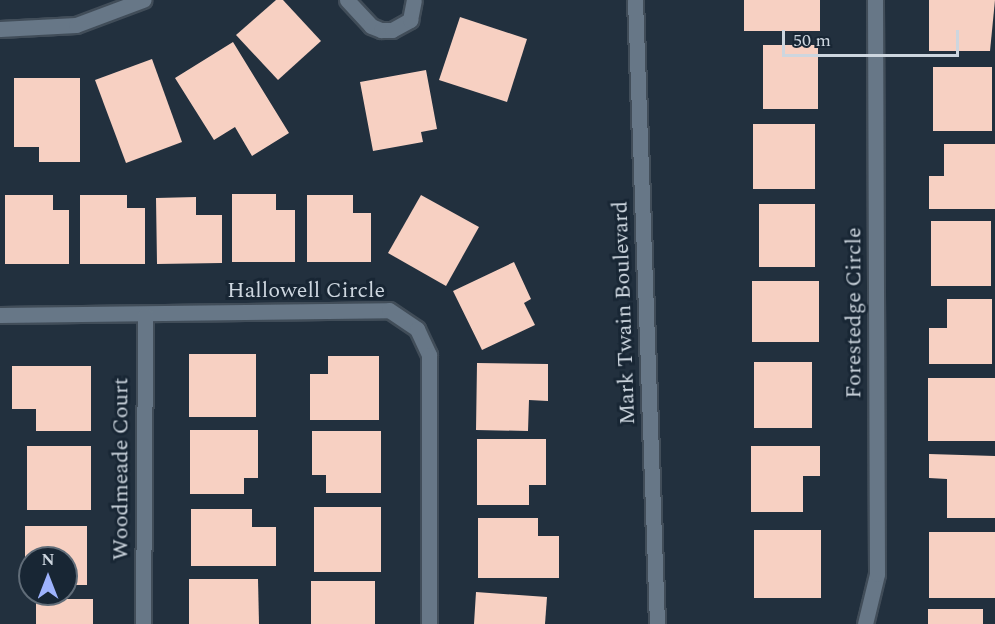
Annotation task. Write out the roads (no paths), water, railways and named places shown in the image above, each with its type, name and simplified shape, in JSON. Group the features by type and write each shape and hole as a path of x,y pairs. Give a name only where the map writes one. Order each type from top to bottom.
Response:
{"street":[{"path":"0,29 76,25 143,0"},
{"path":"347,0 365,20 381,30 392,30 410,20 414,0"},
{"name":"Mark Twain Boulevard","path":"635,0 657,624"},
{"name":"Forestedge Circle","path":"865,624 878,574 875,0"},
{"name":"Hallowell Circle","path":"0,315 145,315 389,310 417,329 429,355 429,624"},
{"name":"Woodmeade Court","path":"143,624 145,315"}]}
